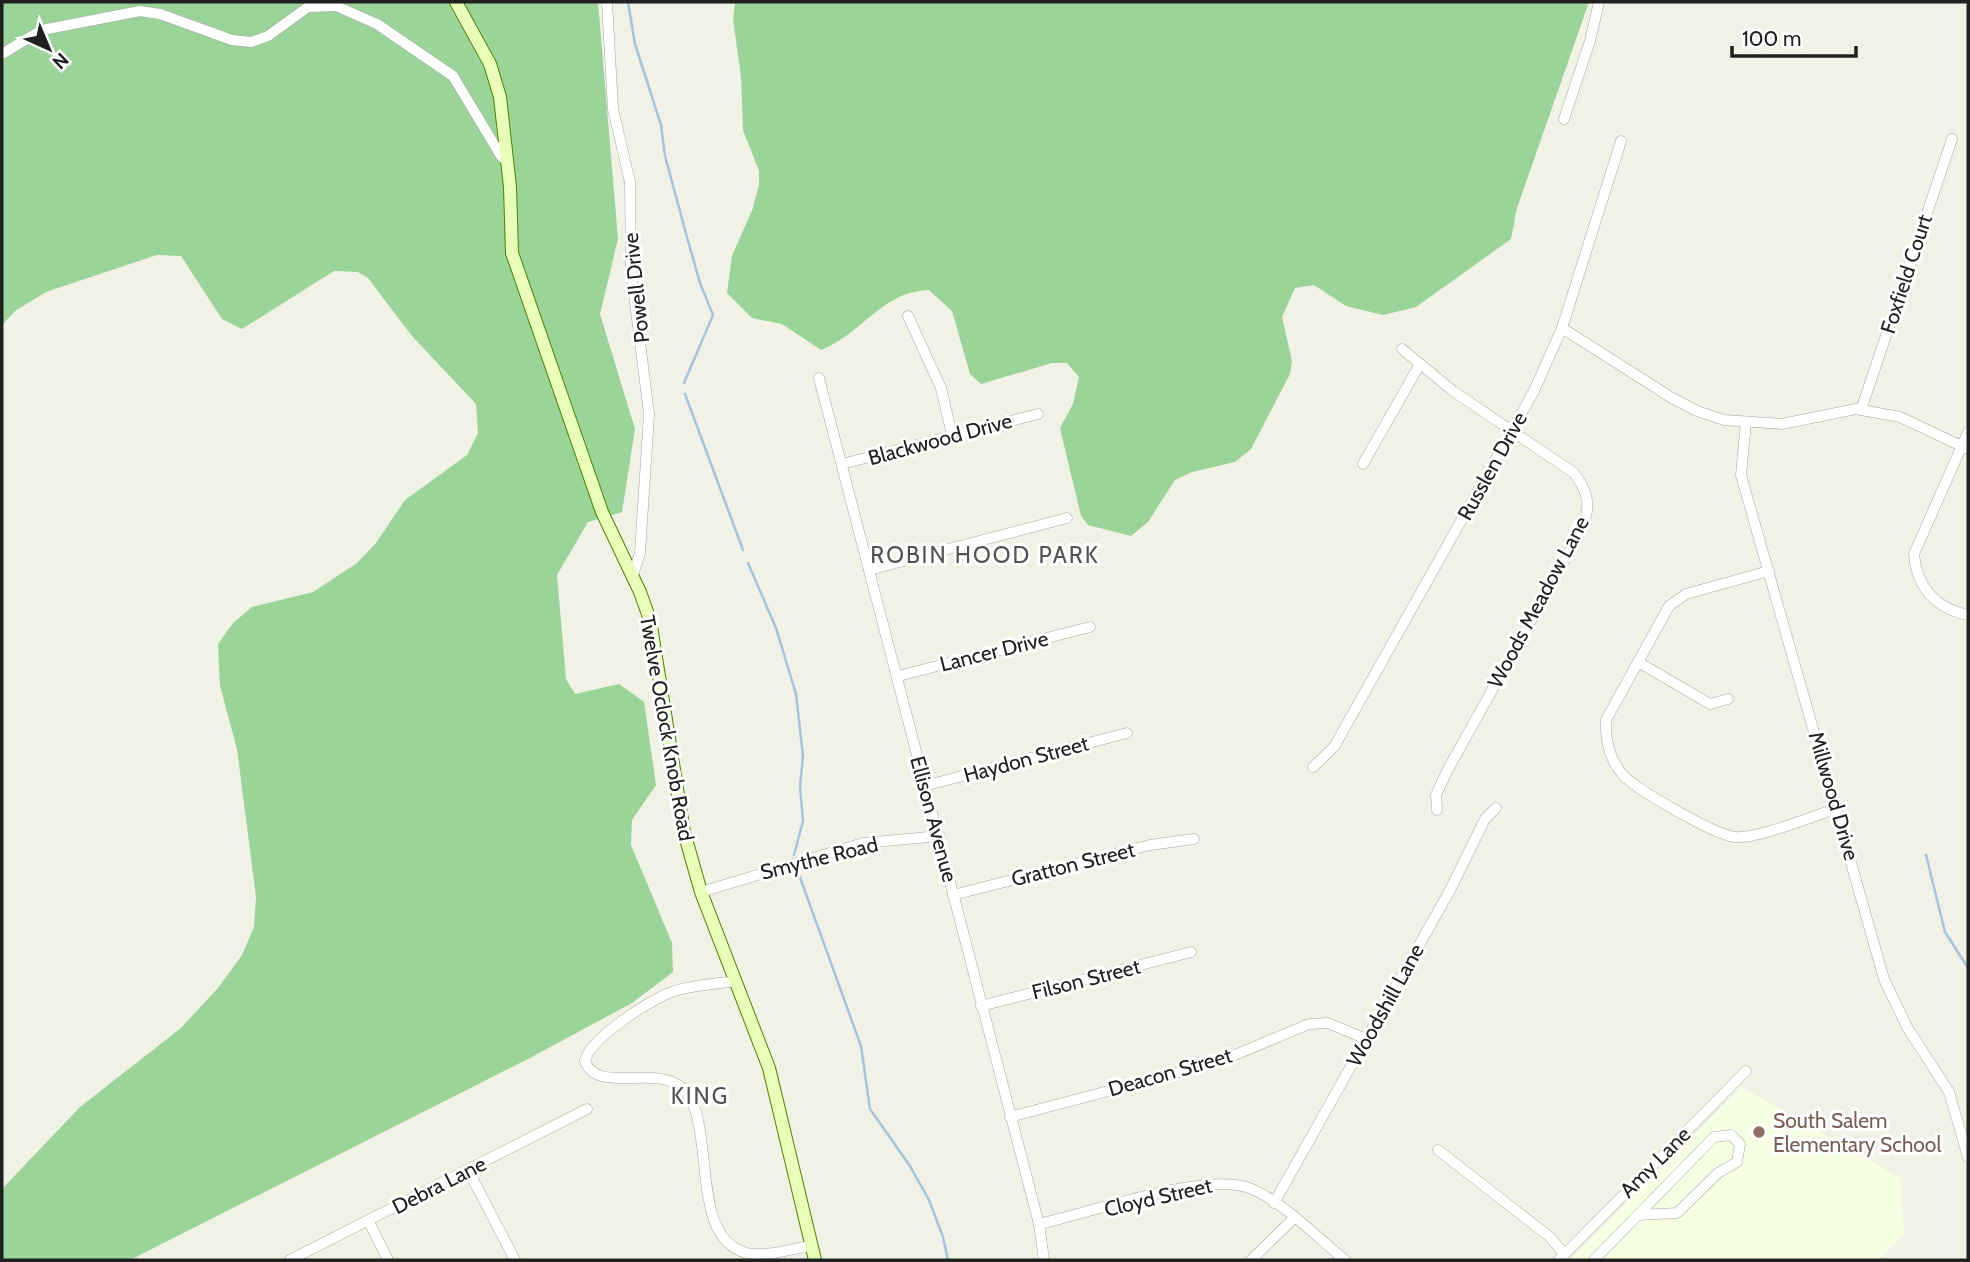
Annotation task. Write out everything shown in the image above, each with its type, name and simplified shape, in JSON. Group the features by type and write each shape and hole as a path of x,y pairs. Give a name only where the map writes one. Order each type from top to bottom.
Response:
{"street":[{"name":"Twelve Oclock Knob Road","path":"456,2 496,80 508,162 512,253 603,512 650,620 684,832 701,892 775,1088 815,1260"},
{"name":"Powell Drive","path":"607,2 614,109 631,182 631,271 649,414 640,553 633,576"},
{"path":"1564,119 1590,41 1599,2"},
{"path":"2,54 42,30 140,11 160,14 232,40 251,42 268,36 308,7 336,6 377,24 453,76 501,156 508,162"},
{"name":"Foxfield Court","path":"1861,410 1952,139"},
{"name":"Russlen Drive","path":"1313,767 1334,747 1511,431 1562,328 1621,141"},
{"path":"908,316 941,388 952,435"},
{"path":"1562,328 1697,411 1724,420 1782,424 1861,410 1900,417 1965,448"},
{"name":"Woods Meadow Lane","path":"1402,349 1511,431 1574,473 1587,494 1588,513 1447,771 1436,795 1437,810"},
{"path":"1363,464 1420,364"},
{"name":"Ellison Avenue","path":"819,378 1040,1224 1044,1260"},
{"name":"Blackwood Drive","path":"842,464 1038,414"},
{"name":"Millwood Drive","path":"1746,422 1741,475 1838,808 1884,979 1907,1027 1950,1092 1968,1157"},
{"path":"1968,432 1965,448 1920,534 1914,554 1916,573 1936,603 1968,615"},
{"path":"869,570 1067,518"},
{"path":"1769,571 1686,594 1669,606 1606,720 1605,741 1623,776 1715,833 1737,837 1838,808"},
{"name":"Lancer Drive","path":"898,676 1090,627"},
{"path":"1638,662 1710,704 1728,699"},
{"name":"Haydon Street","path":"924,786 1127,733"},
{"name":"Woodshill Lane","path":"1274,1203 1449,892 1485,818 1496,808"},
{"name":"Smythe Road","path":"701,892 863,843 940,836"},
{"name":"Gratton Street","path":"953,895 1150,845 1194,839"},
{"name":"Filson Street","path":"981,1006 1191,952"},
{"path":"736,981 684,989 663,996 606,1033 587,1053 585,1061 590,1071 603,1078 659,1077 685,1091 696,1110 710,1206 716,1222 730,1244 751,1254 810,1246"},
{"name":"Deacon Street","path":"1010,1117 1218,1062 1309,1024 1328,1023 1366,1039"},
{"name":"Amy Lane","path":"1438,1150 1550,1237 1562,1257 1746,1071"},
{"name":"Debra Lane","path":"290,1260 587,1109"},
{"path":"1594,1260 1714,1138 1731,1135 1740,1143 1737,1162 1718,1173 1677,1213 1639,1215"},
{"path":"468,1170 515,1260"},
{"name":"Cloyd Street","path":"1040,1224 1203,1183 1241,1185 1274,1203 1345,1260"},
{"path":"1251,1260 1293,1219"},
{"path":"368,1220 388,1260"}],"shaded area":[{"name":"South Salem Elementary School","path":"1742,1087 1900,1178 1904,1234 1879,1260 1570,1260"}],"green space":[{"path":"2,2 598,2 618,239 600,314 635,429 622,512 588,522 557,575 566,679 575,694 619,684 644,702 656,785 632,820 631,845 672,943 673,972 632,1003 528,1059 130,1260 2,1260 2,1189 80,1107 181,1028 218,988 242,955 254,927 256,897 237,749 220,686 218,644 233,623 252,607 313,592 357,563 376,543 405,500 467,455 478,433 476,404 412,336 368,278 358,272 334,271 242,329 222,319 181,256 157,255 46,292 15,311 2,325"},
{"path":"735,2 1589,2 1517,208 1511,239 1416,307 1383,315 1346,306 1314,285 1295,288 1282,317 1292,361 1290,374 1251,449 1235,462 1192,472 1175,480 1148,522 1131,536 1088,525 1081,516 1060,428 1073,404 1079,377 1067,363 1052,363 981,384 970,374 952,311 929,290 913,292 885,305 849,334 821,350 782,324 752,318 727,293 732,256 753,208 759,184 759,171 743,130 741,77 733,19"}],"waterway":[{"path":"628,2 635,44 661,125 665,156 685,230 700,283 713,315 684,383"},
{"path":"685,394 743,550"},
{"path":"748,563 776,628 796,694 803,756 800,787 803,821 794,855"},
{"path":"1926,855 1945,932 1968,968"},
{"path":"798,872 861,1046 870,1109 910,1166 929,1200 943,1237 948,1260"}],"place":[{"name":"South Salem Elementary School","path":"1759,1132"}],"district":[{"name":"ROBIN HOOD PARK","path":"985,555"},
{"name":"KING","path":"700,1096"}]}
